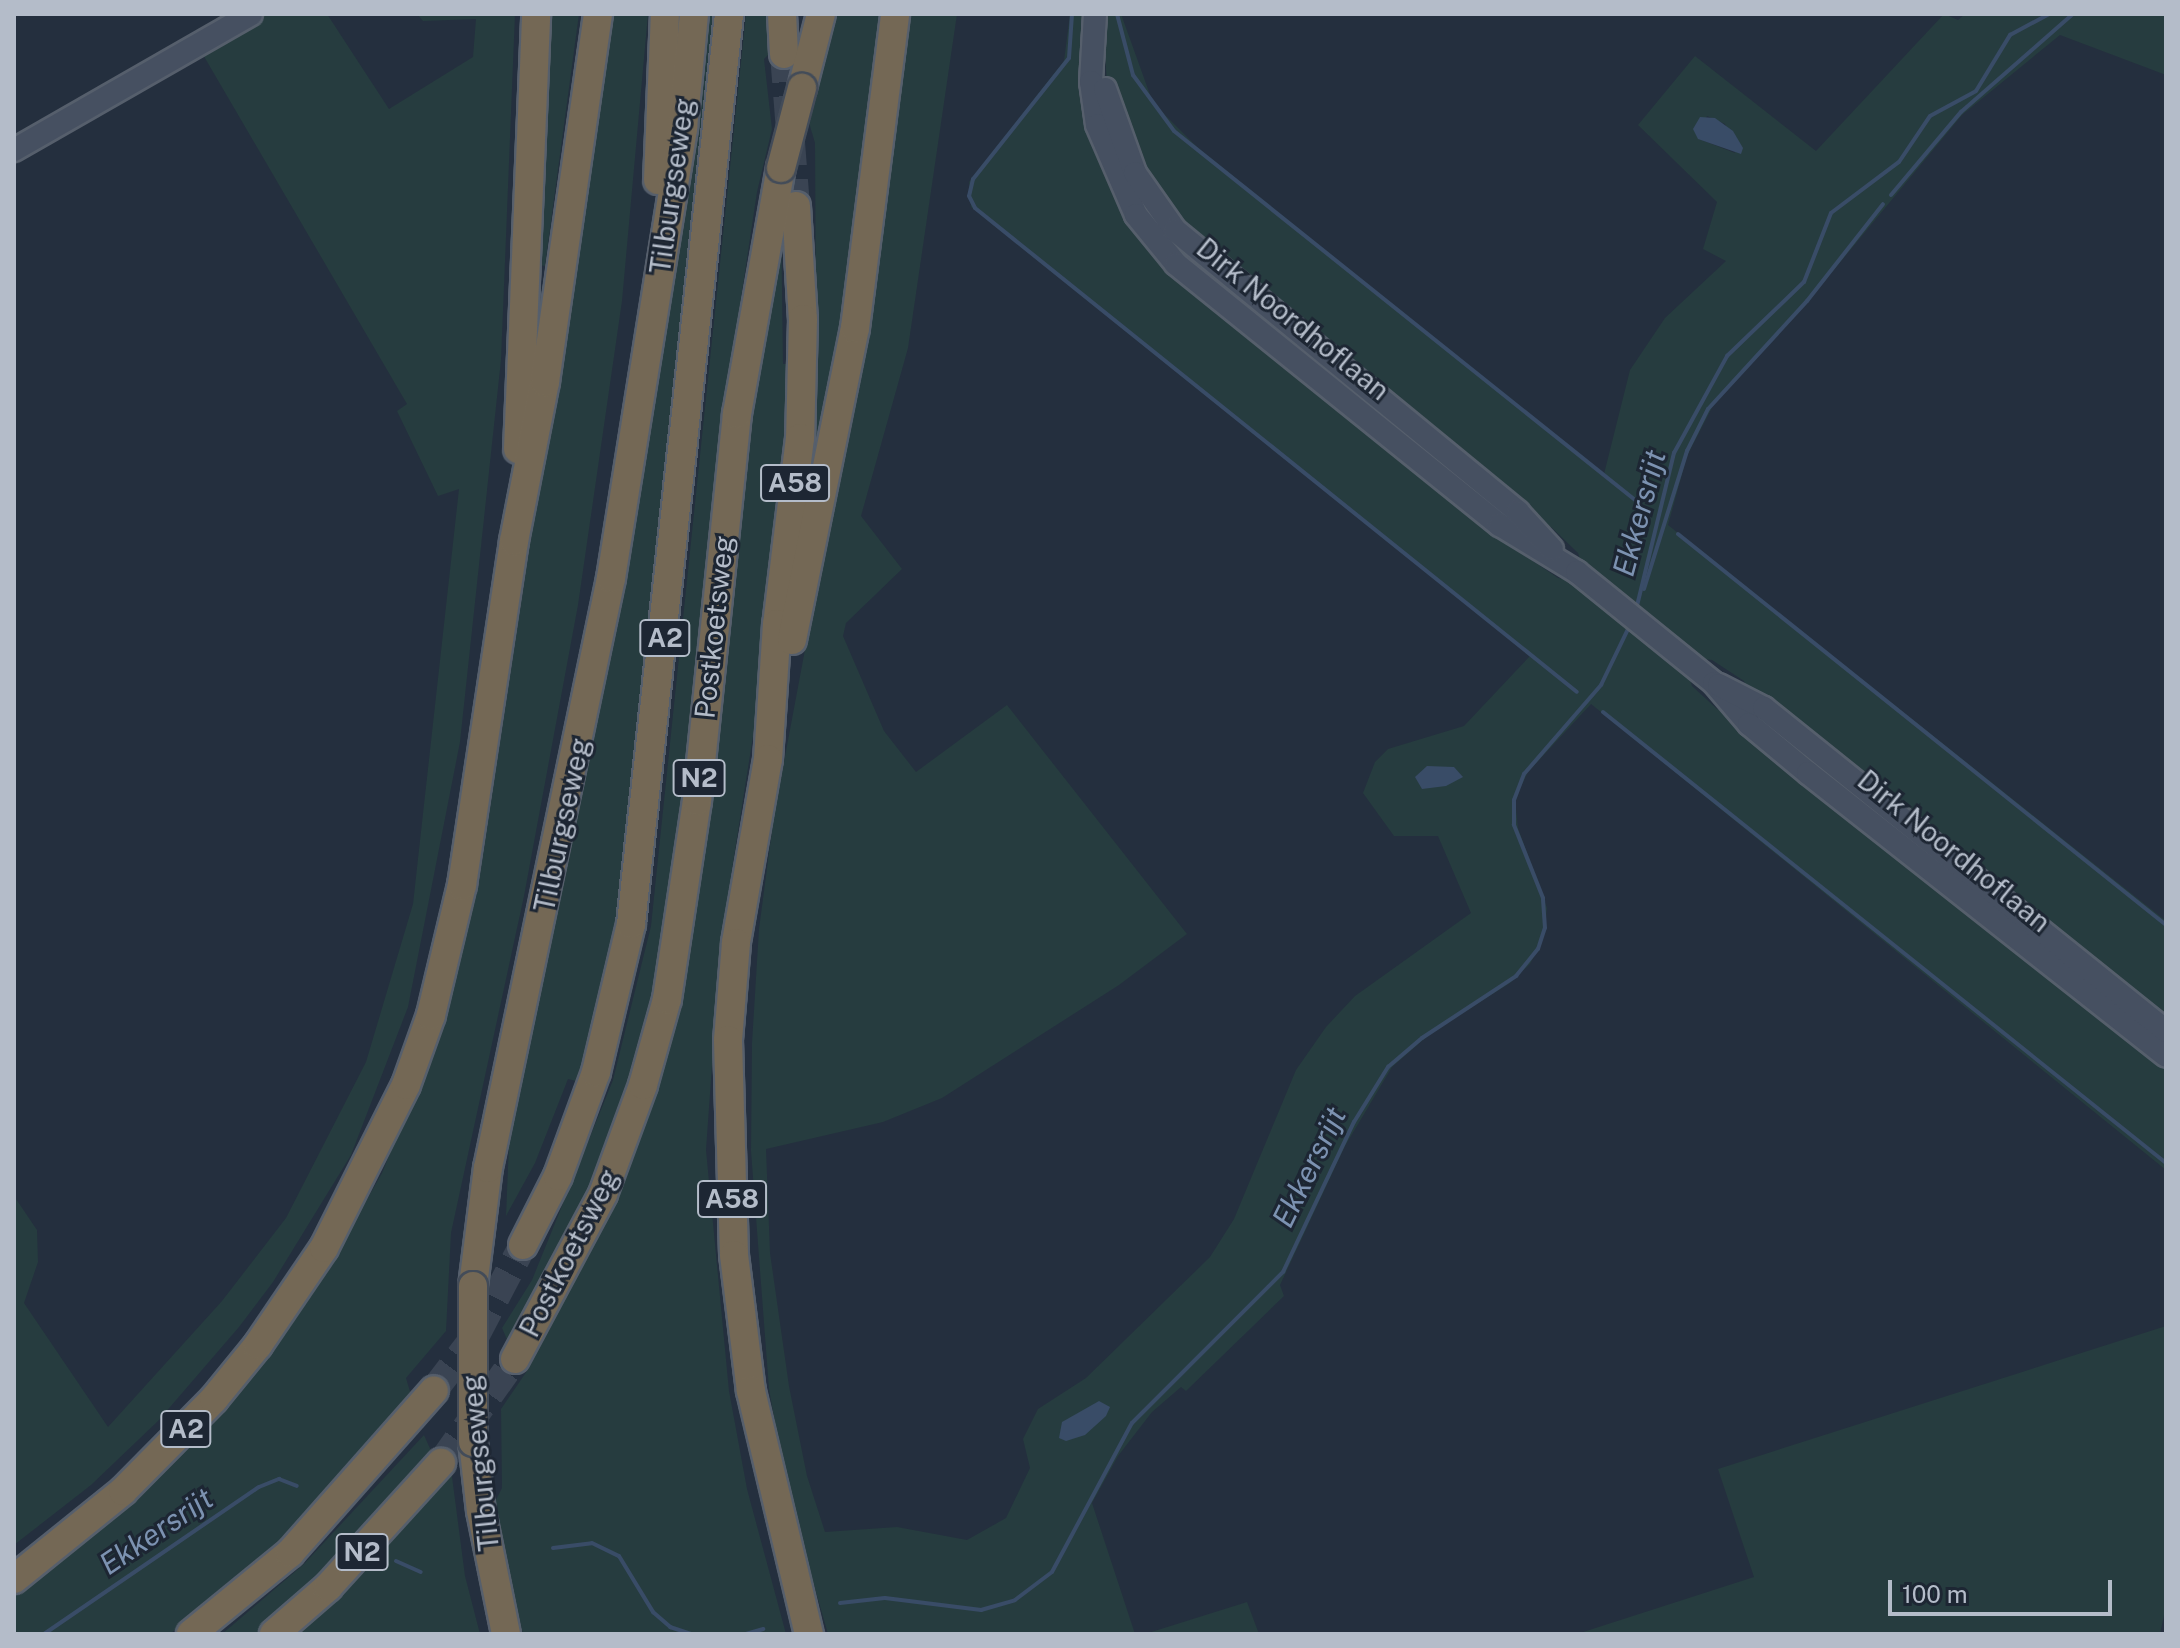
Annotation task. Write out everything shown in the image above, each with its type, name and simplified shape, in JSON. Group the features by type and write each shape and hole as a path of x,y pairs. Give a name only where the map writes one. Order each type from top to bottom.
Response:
{"highway":[{"path":"514,541 536,14"},
{"name":"A2","path":"14,1579 123,1491 214,1399 258,1345 324,1248 369,1167 431,1015 462,885 514,541 545,382 598,14"},
{"path":"649,336 665,14"},
{"name":"Tilburgseweg","path":"506,1634 481,1511 473,1442 473,1286 488,1168 611,578 683,128 694,14"},
{"name":"Postkoetsweg","path":"523,1245 558,1176 596,1072 631,924 729,14"},
{"path":"782,14 784,54"},
{"name":"Postkoetsweg","path":"515,1359 603,1194 643,1085 667,999 697,801 745,353 781,168 821,14"},
{"name":"A58","path":"809,1634 751,1391 734,1255 728,1040 736,943 768,759 855,328 895,14"},
{"name":"A58","path":"768,759 777,624 800,438 803,319 796,206"},
{"path":"191,1634 290,1553 434,1390"},
{"name":"N2","path":"274,1634 328,1587 441,1463"}],"street":[{"path":"14,150 251,14"},
{"name":"Dirk Noordhoflaan","path":"1095,14 1094,53 1125,151 1175,230 1518,512 1568,566 1714,683 1749,724 2166,1056"},
{"name":"Dirk Noordhoflaan","path":"1714,683 1764,708 2166,1031"}],"green space":[{"path":"266,14 327,14 389,109 473,57 476,19 423,21 417,14 515,14 501,360 460,742 408,1007 351,1155 273,1282 239,1327 158,1421 91,1485 14,1545 14,1196 37,1230 38,1262 24,1303 108,1427 222,1301 286,1218 366,1062 413,904 459,489 438,496 397,411 407,404 202,53"},
{"path":"547,14 579,14 545,266 540,265"},
{"path":"610,14 648,14 622,301 578,605 524,896 451,1233 446,1331 406,1378 412,1398 282,1542 170,1634 14,1634 14,1590 336,1254 382,1173 445,1018 478,888"},
{"path":"706,14 719,14 622,922 580,1082 568,1079 535,1163 506,1216 509,1144 619,614 655,400"},
{"path":"746,14 772,14 774,49 764,59 772,129 757,192 723,418 672,929 636,1082 595,1192 512,1351 502,1328 532,1280 613,1080 651,926"},
{"path":"829,14 884,14 861,219 801,559 816,317 815,143 807,116"},
{"path":"908,14 957,14 908,348 861,516 902,569 846,623 843,636 884,731 916,772 1007,705 1187,934 1119,985 942,1098 883,1122 766,1149 770,1253 789,1386 807,1476 825,1532 897,1527 967,1540 1006,1518 1030,1468 1023,1439 1038,1409 1086,1378 1210,1257 1234,1219 1296,1070 1326,1027 1355,996 1471,913 1438,836 1394,836 1363,793 1375,762 1388,749 1464,726 1530,656 971,207 969,182 1064,61 1070,14 1085,14 1133,217 1524,546 1530,559 1558,578 1572,580 1583,567 1578,553 1551,527 1538,526 1204,254 1150,191 1107,83 1102,14 1121,14 1153,103 1197,147 1604,474 1630,370 1665,318 1726,261 1703,249 1717,202 1638,125 1695,56 1816,151 1944,14 1958,20 1965,14 2166,14 2166,75 2060,35 1962,115 1808,301 1717,398 1687,456 1668,525 2166,921 2166,1025 1749,694 1744,681 1712,660 1695,658 1687,670 1692,686 1717,709 1732,713 2166,1061 2166,1170 1591,704 1528,772 1515,799 1518,828 1547,908 1544,936 1530,964 1510,983 1431,1033 1392,1067 1345,1146 1280,1285 1284,1296 1186,1391 1181,1387 1152,1412 1118,1456 1092,1503 1135,1634 828,1634 787,1491 769,1389 751,1151 752,1043 759,929 774,815 843,447","holes":["1707,116 1725,124 1735,153 1699,139"]},
{"path":"781,211 783,364 796,364 769,635 721,939 706,1150 729,1391 747,1489 786,1634 523,1634 493,1506 502,1488 501,1409 529,1368 587,1246 617,1199 657,1093 744,424"},
{"path":"2166,1326 2166,1606 2160,1634 1577,1634 1754,1577 1718,1469"},
{"path":"424,1435 436,1462 323,1578 259,1634 222,1634 304,1564"},
{"path":"451,1469 465,1576 480,1634 299,1634 296,1628"},
{"path":"1247,1602 1259,1634 1145,1634"}],"water":[{"path":"1700,117 1715,118 1733,131 1743,148 1741,154 1698,139 1693,129"},
{"path":"1427,766 1454,767 1463,777 1446,786 1422,789 1415,777"},
{"path":"1099,1401 1110,1407 1106,1416 1085,1435 1066,1441 1059,1438 1062,1422"}],"waterway":[{"path":"1072,14 1069,58 973,179 969,196 975,208 1577,692"},
{"path":"1117,14 1133,75 1174,131 1640,504"},
{"name":"Ekkersrijt","path":"1636,610 1674,453 1727,356 1804,282 1831,213 1899,162 1930,116 1976,91 2010,35 2049,14"},
{"name":"Ekkersrijt","path":"1891,195 1961,112 2073,14"},
{"name":"Ekkersrijt","path":"1644,589 1687,451 1708,409 1807,301 1883,204"},
{"path":"1678,534 2166,925"},
{"name":"Ekkersrijt","path":"840,1603 885,1598 981,1610 1015,1600 1052,1572 1132,1423 1283,1272 1354,1122 1388,1067 1422,1038 1516,976 1538,949 1545,928 1543,898 1514,825 1514,800 1524,774 1601,685 1630,625"},
{"path":"1603,712 2166,1163"},
{"name":"Ekkersrijt","path":"44,1634 259,1487 279,1479 297,1486"},
{"name":"Ekkersrijt","path":"553,1548 592,1543 619,1556 653,1612 670,1627 691,1634"},
{"name":"Ekkersrijt","path":"396,1561 421,1572"},
{"name":"Ekkersrijt","path":"746,1634 763,1629"}],"tunnel":[{"path":"784,54 796,206"},
{"path":"434,1390 476,1335 523,1245"},
{"path":"441,1463 515,1359"}]}
